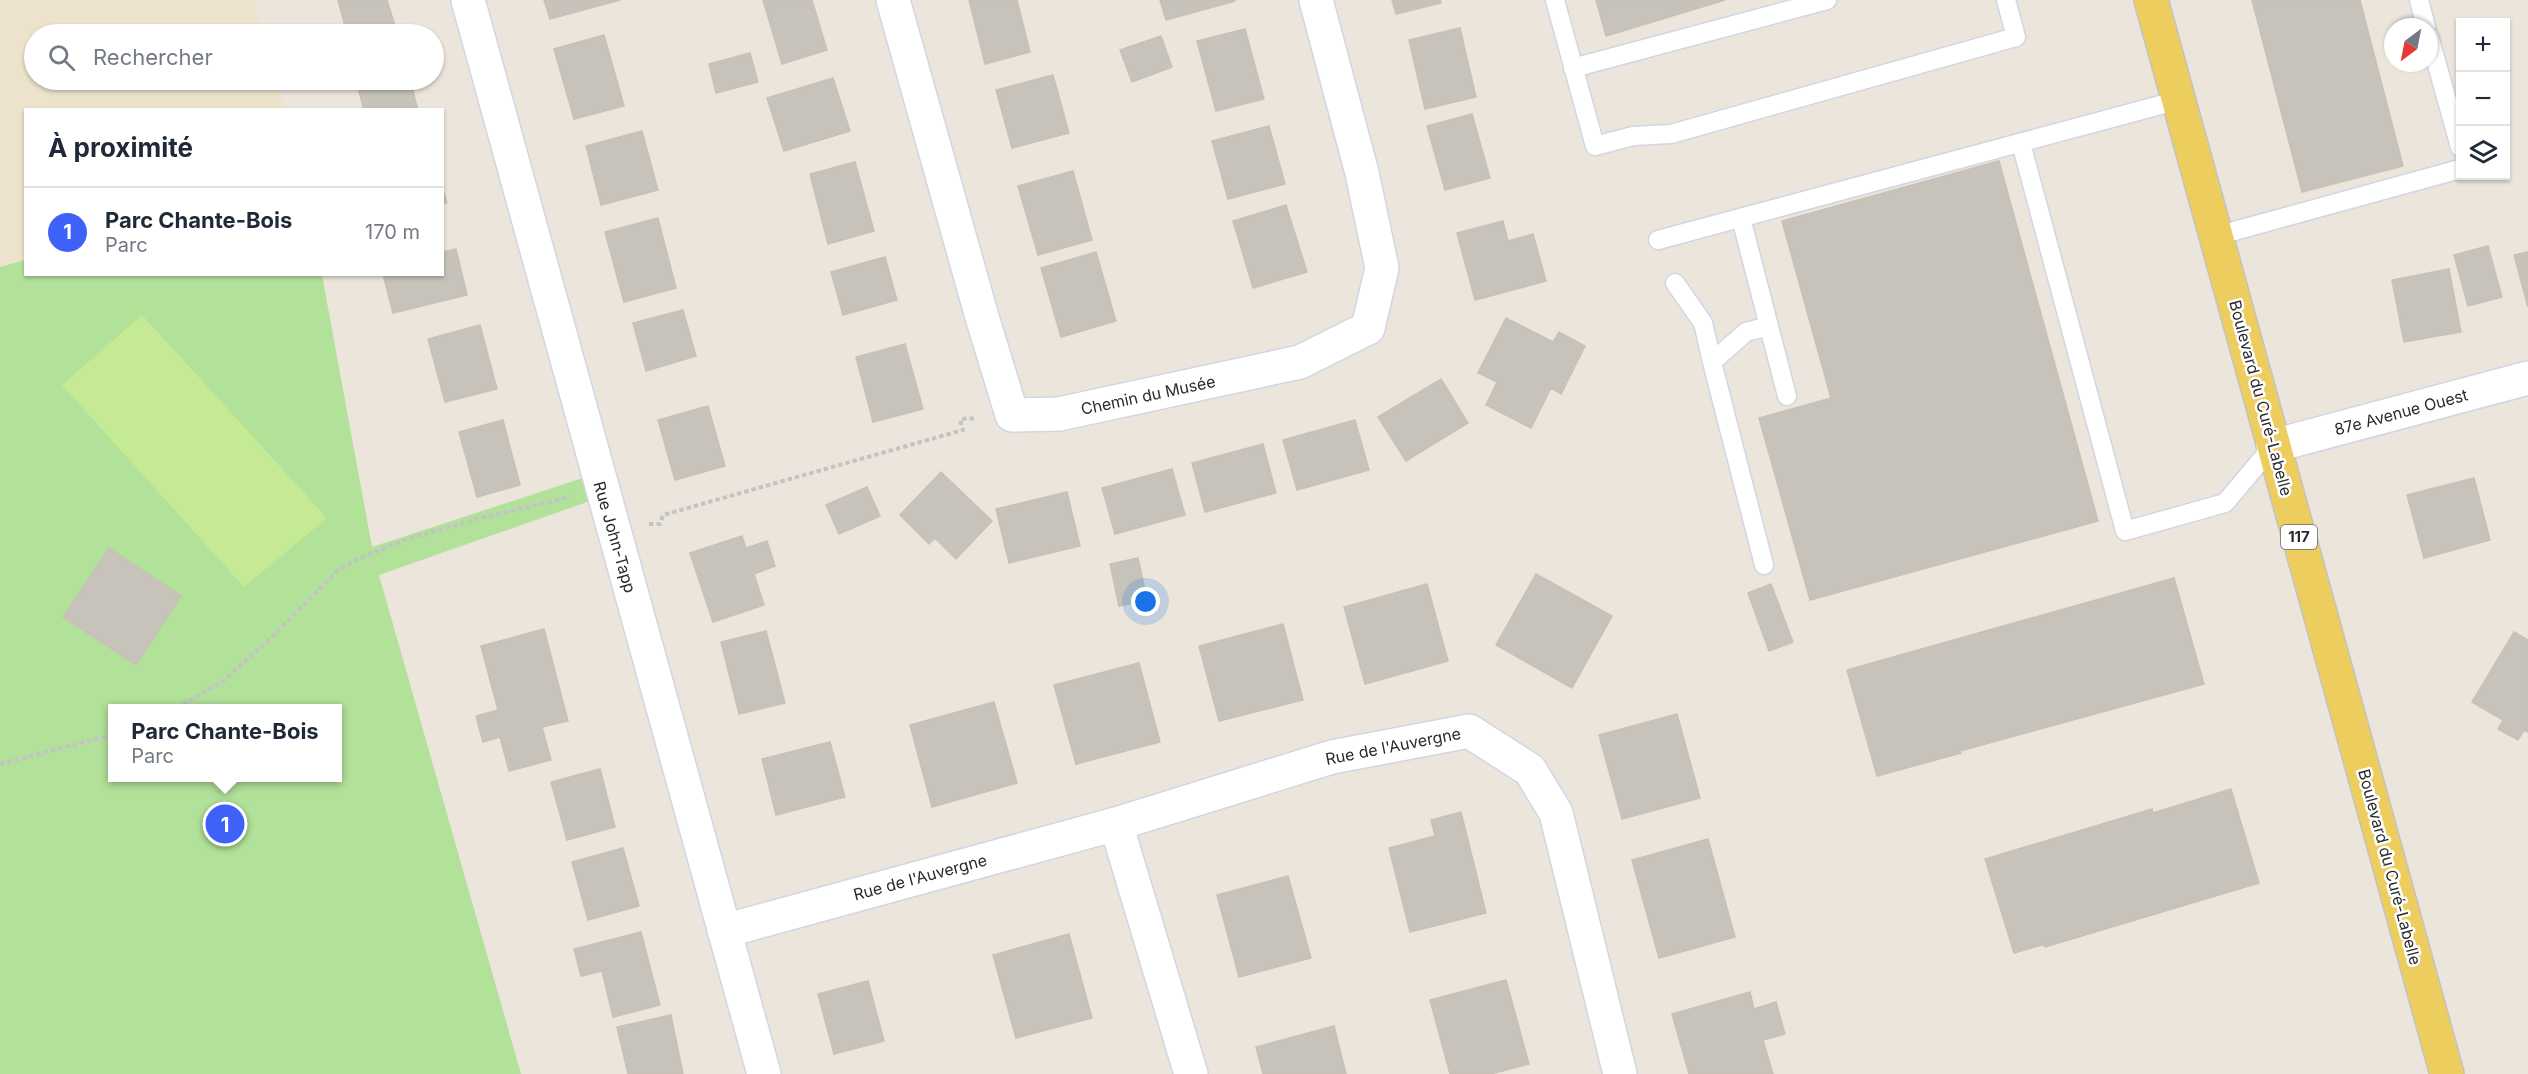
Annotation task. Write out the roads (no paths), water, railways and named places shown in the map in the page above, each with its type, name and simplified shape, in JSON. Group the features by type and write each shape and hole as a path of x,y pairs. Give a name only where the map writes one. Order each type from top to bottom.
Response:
{"main road":[{"name":"Boulevard du Curé-Labelle","path":"2151,0 2447,1074"}],"street":[{"name":"Rue John-Tapp","path":"468,0 764,1074"},
{"name":"Chemin du Musée","path":"893,0 1012,416 1059,414 1300,362 1368,328 1382,268 1362,173 1316,0"},
{"name":"87e Avenue Ouest","path":"2273,446 2528,378"},
{"name":"Rue de l'Auvergne","path":"724,931 1116,824 1332,757 1469,731 1530,770 1556,813 1620,1074"},
{"path":"1116,824 1191,1074"}],"lane":[{"path":"1555,0 1595,146 1633,136 1671,134 2016,37 2006,0"},
{"path":"1573,68 1827,0"},
{"path":"2419,0 2424,18"},
{"path":"2438,68 2456,133"},
{"path":"1658,240 2179,100"},
{"path":"2021,143 2125,531 2225,503 2273,446"},
{"path":"2216,236 2456,170"},
{"path":"1741,218 1787,396"},
{"path":"1675,283 1703,323 1764,565"},
{"path":"1712,362 1746,332 1769,326"}],"place":[{"name":"Parc Chante-Bois","path":"225,824"}]}
